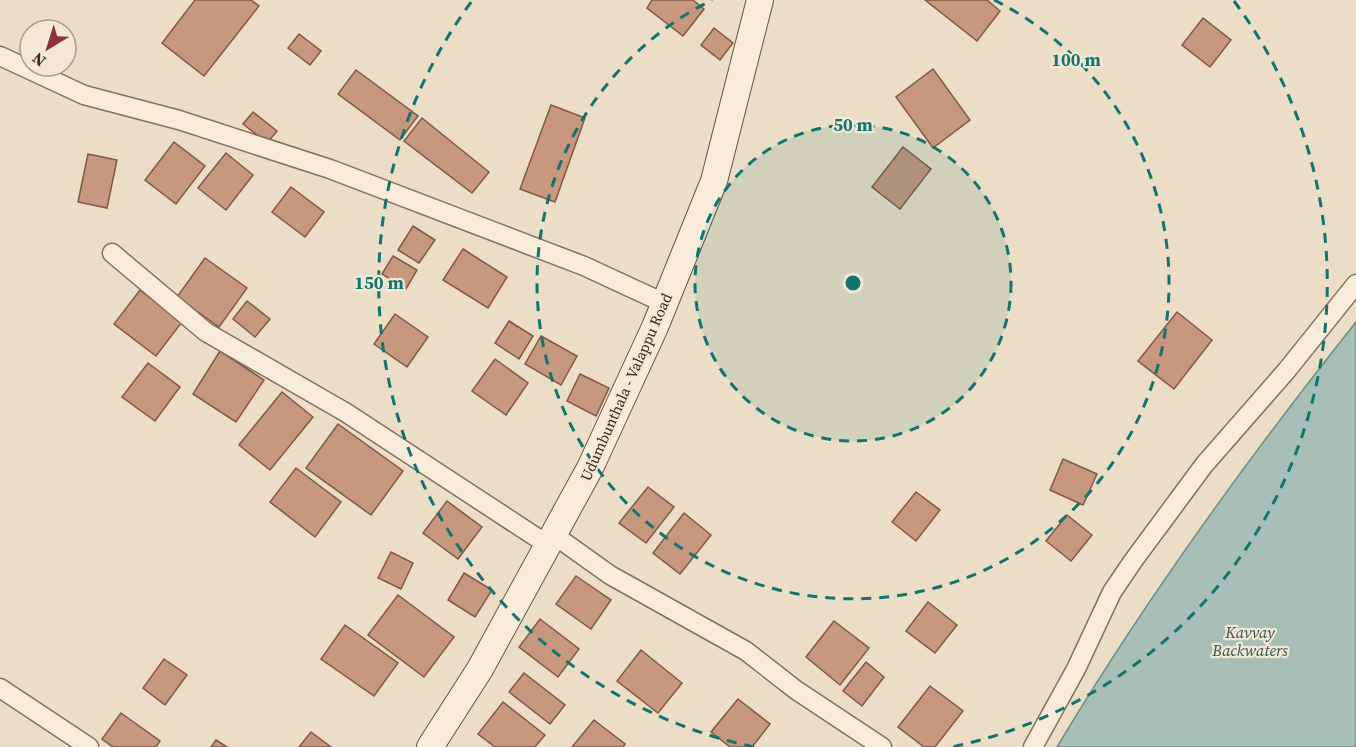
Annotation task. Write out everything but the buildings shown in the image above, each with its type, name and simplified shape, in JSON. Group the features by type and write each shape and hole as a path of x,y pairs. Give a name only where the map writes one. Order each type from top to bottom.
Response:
{"main road":[{"name":"Udumbunthala - Valappu Road","path":"430,747 480,669 590,468 664,303 714,182 760,0"}],"street":[{"path":"0,57 84,95 179,120 330,170 584,266 664,303"},
{"path":"112,253 206,332 345,412 610,575 746,651 796,690 882,747"},
{"path":"1033,747 1077,669 1112,592 1133,561 1204,465 1287,370 1356,284"},
{"path":"0,687 89,747"}],"water":[{"name":"Kavvay Backwaters","path":"1356,322 1356,747 1057,747 1126,637 1199,530"}]}
